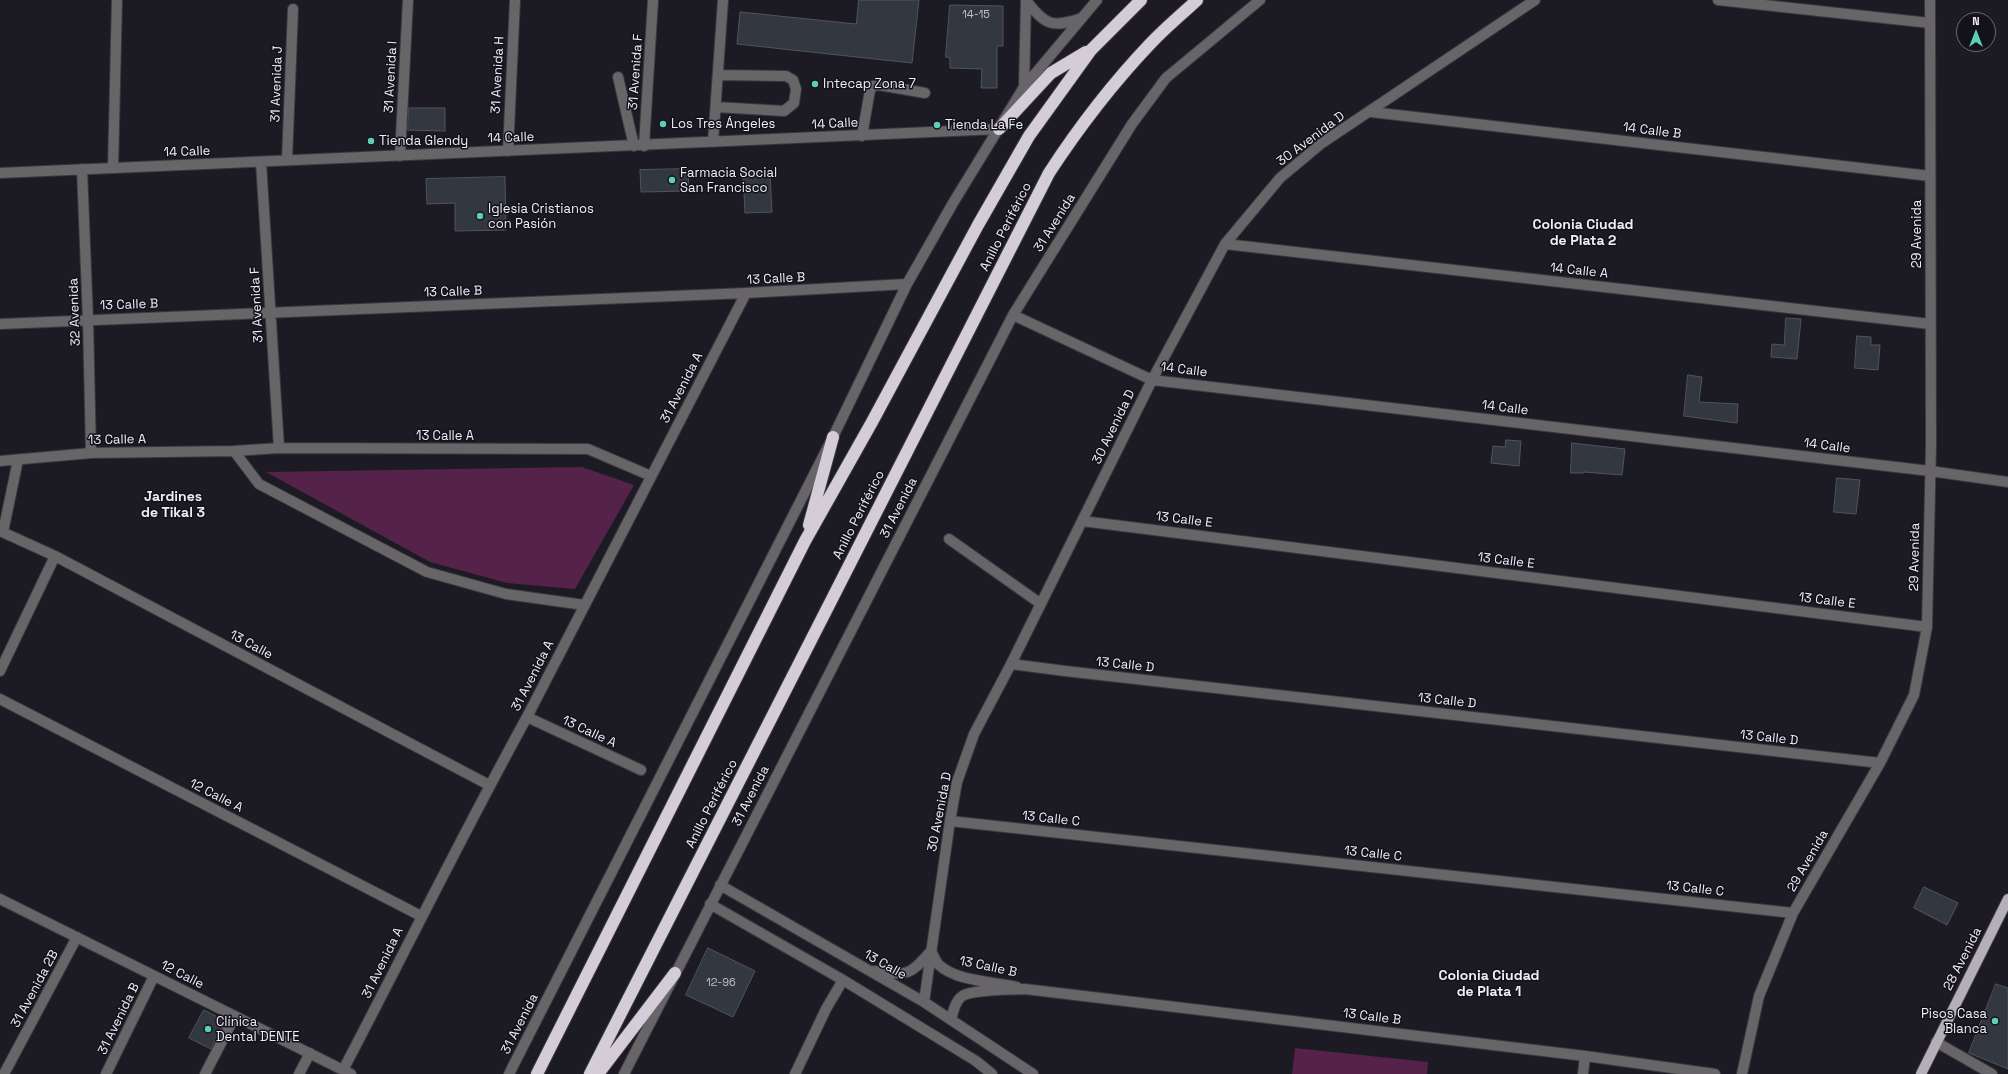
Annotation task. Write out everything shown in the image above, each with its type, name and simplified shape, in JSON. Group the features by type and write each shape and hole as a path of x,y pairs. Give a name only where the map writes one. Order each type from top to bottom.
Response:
{"highway":[{"name":"Anillo Periférico","path":"537,1074 805,541 872,422 978,225 1021,150 1091,50 1141,0"},
{"name":"Anillo Periférico","path":"590,1074 1049,173 1075,132 1109,90 1151,43 1197,0"},
{"path":"999,129 1051,73 1091,50"},
{"path":"805,541 833,437"},
{"path":"598,1074 675,973"}],"main road":[{"name":"28 Avenida","path":"1921,1074 2008,899"}],"street":[{"path":"113,168 117,0"},
{"name":"31 Avenida I","path":"400,156 408,0"},
{"name":"31 Avenida H","path":"508,151 515,0"},
{"name":"31 Avenida F","path":"639,146 653,0"},
{"path":"713,142 723,0"},
{"path":"1026,0 1042,19 1052,24 1063,25 1082,18"},
{"path":"1024,87 1026,0"},
{"name":"31 Avenida","path":"509,1074 833,437 907,284 953,203 1024,87 1097,0"},
{"name":"31 Avenida","path":"624,1074 1013,315 1132,124 1166,78 1260,0"},
{"name":"30 Avenida D","path":"924,1002 957,782 974,734 1011,664 1152,380 1226,244 1280,178 1322,143 1371,112 1535,0"},
{"path":"1718,0 1930,23"},
{"name":"29 Avenida","path":"1742,1074 1759,996 1793,913 1880,763 1914,695 1927,627 1930,471 1930,0"},
{"name":"31 Avenida J","path":"287,160 293,9"},
{"path":"716,107 784,111 794,103 796,89 794,80 786,76 718,75"},
{"path":"618,77 639,146"},
{"path":"862,136 870,90 873,86 879,85 925,93"},
{"name":"14 Calle B","path":"1371,112 1930,176"},
{"name":"14 Calle","path":"0,173 999,129"},
{"name":"31 Avenida F","path":"261,162 279,448"},
{"name":"32 Avenida","path":"82,169 88,320 90,453"},
{"name":"14 Calle A","path":"1226,244 1930,324"},
{"name":"13 Calle B","path":"0,324 746,293 907,284"},
{"name":"31 Avenida A","path":"347,1072 421,916 461,842 489,785 526,717 746,293"},
{"name":"14 Calle","path":"1013,315 1152,380 1930,471 2008,482"},
{"name":"13 Calle A","path":"0,461 90,453 234,452 279,448 588,449 651,476"},
{"path":"234,452 259,484 427,572 506,594 584,605"},
{"path":"1,532 18,460"},
{"name":"13 Calle E","path":"1082,521 1927,627"},
{"name":"13 Calle","path":"1,532 55,556 489,785"},
{"path":"949,539 1041,604"},
{"path":"0,671 55,556"},
{"name":"13 Calle D","path":"1011,664 1880,763"},
{"name":"12 Calle A","path":"0,699 421,916"},
{"name":"13 Calle A","path":"526,717 641,770"},
{"name":"13 Calle C","path":"950,821 1793,913"},
{"name":"13 Calle","path":"720,885 924,1002 1033,1074"},
{"name":"12 Calle","path":"0,898 347,1072"},
{"path":"710,904 843,980 976,1061 992,1074"},
{"name":"31 Avenida 2B","path":"4,1074 77,937"},
{"path":"868,970 903,974 917,968 931,951"},
{"name":"13 Calle B","path":"931,951 938,964 950,973 1025,989 1585,1056 1715,1074"},
{"name":"31 Avenida B","path":"106,1074 154,976"},
{"path":"795,1074 826,1009 843,980"},
{"name":"13 Calle B","path":"951,1020 954,1007 961,997 978,990 999,991 1025,989"},
{"path":"205,1074 235,1016"},
{"path":"1936,1042 1992,1074"},
{"path":"299,1074 310,1053"},
{"path":"1583,1074 1585,1056"}],"shaded area":[{"path":"582,467 634,485 575,589 507,583 430,562 266,472"},
{"path":"1295,1048 1428,1062 1427,1074 1292,1074"}],"building":[{"path":"859,0 919,0 912,63 737,44 740,12 856,24"},
{"path":"950,5 1003,6 1003,46 997,46 997,88 981,88 982,69 950,68 950,58 946,57"},
{"path":"409,108 445,108 445,131 408,130"},
{"path":"688,169 689,191 641,192 640,170"},
{"path":"770,173 772,212 745,213 743,174"},
{"name":"Iglesia Cristianos con Pasión","path":"505,177 506,230 455,231 455,203 427,204 426,179"},
{"path":"1786,318 1801,319 1797,359 1771,357 1772,344 1784,345"},
{"path":"1857,336 1871,337 1871,345 1880,345 1878,370 1855,368"},
{"path":"1688,375 1702,377 1699,402 1738,404 1737,423 1684,416"},
{"path":"1506,440 1521,441 1519,466 1491,463 1493,446 1505,447"},
{"path":"1572,443 1625,449 1622,475 1584,472 1571,473"},
{"path":"1837,478 1860,480 1856,514 1834,512"},
{"path":"1924,887 1958,903 1947,925 1914,908"},
{"path":"708,948 755,971 733,1017 686,995"},
{"name":"Pisos Casa Blanca","path":"1996,984 2008,988 2008,1069 1969,1053"},
{"name":"Clínica Dental DENTE","path":"204,1010 225,1021 211,1049 189,1038"}],"place":[{"name":"Intecap Zona 7","path":"815,84"},
{"name":"Los Tres Ángeles","path":"663,124"},
{"name":"Tienda La Fe","path":"937,125"},
{"name":"Tienda Glendy","path":"371,141"},
{"name":"Farmacia Social San Francisco","path":"672,180"},
{"name":"Iglesia Cristianos con Pasión","path":"480,216"},
{"name":"Pisos Casa Blanca","path":"1995,1021"},
{"name":"Clínica Dental DENTE","path":"208,1029"}],"district":[{"name":"Colonia Ciudad de Plata 2","path":"1583,234"},
{"name":"Jardines de Tikal 3","path":"173,506"},
{"name":"Colonia Ciudad de Plata 1","path":"1489,984"}]}
